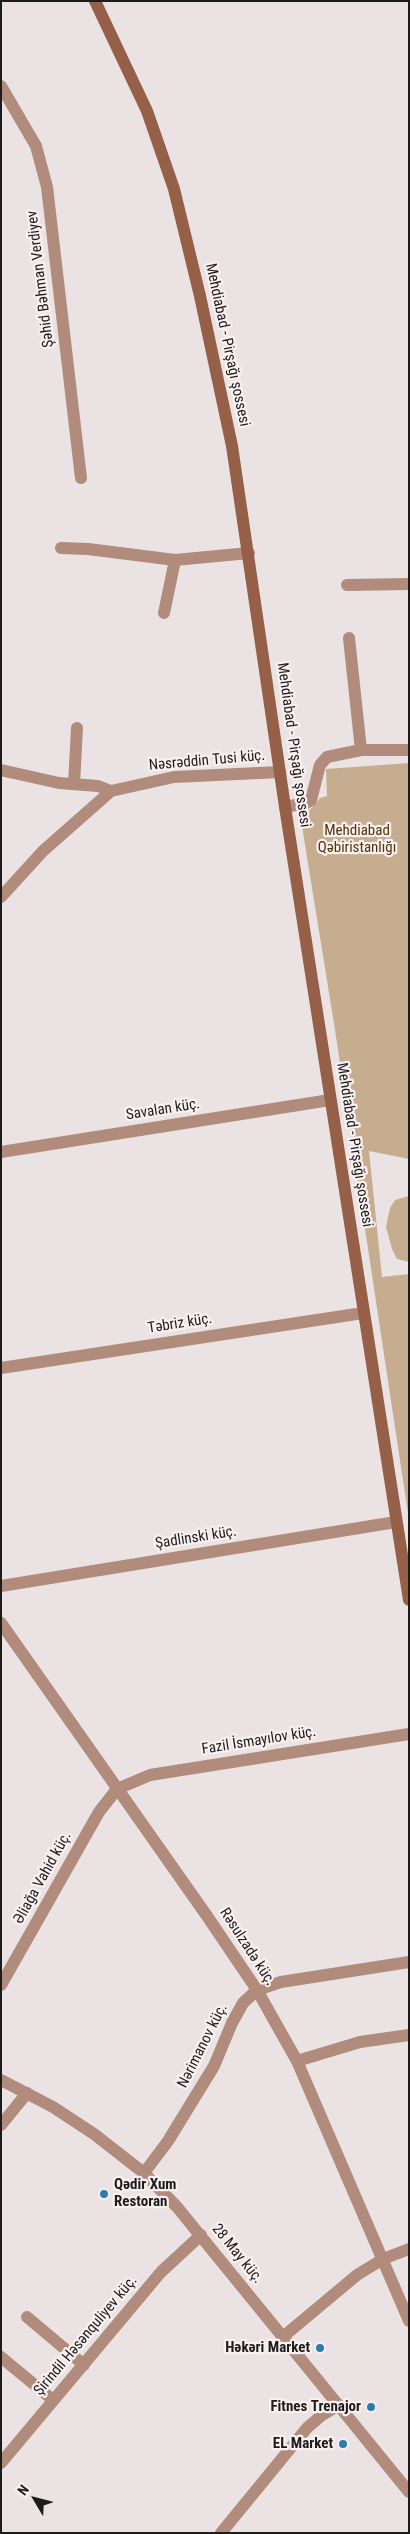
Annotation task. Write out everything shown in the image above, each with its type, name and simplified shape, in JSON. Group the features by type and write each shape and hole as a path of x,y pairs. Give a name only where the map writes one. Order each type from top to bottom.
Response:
{"main road":[{"name":"Mehdiabad - Pirşağı şossesi","path":"95,1 147,111 180,212 221,392 249,553 285,807 409,1600"}],"street":[{"name":"Şəhid Bəhman Verdiyev","path":"1,86 36,146 47,188 81,478"},
{"path":"61,548 88,549 176,560 249,553"},
{"path":"164,613 176,560"},
{"path":"347,585 409,584"},
{"path":"349,638 361,750"},
{"path":"74,784 77,728"},
{"path":"285,807 306,803 311,800 320,765 327,757 361,750 409,750"},
{"path":"1,770 111,791"},
{"name":"Nəsrəddin Tusi küç.","path":"1,897 43,851 111,791 174,777 280,772"},
{"name":"Savalan küç.","path":"1,1152 330,1100"},
{"name":"Təbriz küç.","path":"1,1368 363,1313"},
{"name":"Şadlinski küç.","path":"1,1586 396,1522"},
{"name":"Rəsulzadə küç.","path":"1,1623 208,1916 257,1990 297,2061 409,2321"},
{"name":"Fazil İsmayılov küç.","path":"117,1789 150,1775 409,1734"},
{"name":"Əliağa Vahid küç.","path":"1,1985 99,1812 117,1789"},
{"name":"Nərimanov küç.","path":"144,2172 168,2140 214,2066 232,2023 243,2003 257,1990 281,1982 409,1962"},
{"path":"297,2061 360,2042 409,2036"},
{"name":"28 May küç.","path":"1,2080 53,2107 94,2134 144,2172 178,2207 409,2492"},
{"path":"1,2125 27,2093"},
{"name":"Şirindil Həsənquliyev küç.","path":"1,2463 162,2272 201,2235"},
{"path":"284,2336 357,2275 383,2259 409,2249"},
{"path":"27,2317 84,2365"},
{"path":"1,2357 53,2400"},
{"path":"220,2533 306,2428 339,2405"}],"green space":[{"name":"Mehdiabad Qəbiristanlığı","path":"409,763 409,1159 369,1151 382,1277 409,1274 409,1520 335,1030 301,820 320,798 327,796 326,769"},
{"path":"409,1196 409,1262 397,1259 386,1227 390,1208 395,1200"}],"place":[{"name":"Qədir Xum Restoran","path":"104,2194"},
{"name":"Həkəri Market","path":"320,2348"},
{"name":"Fitnes Trenajor","path":"371,2407"},
{"name":"EL Market","path":"343,2444"}]}
